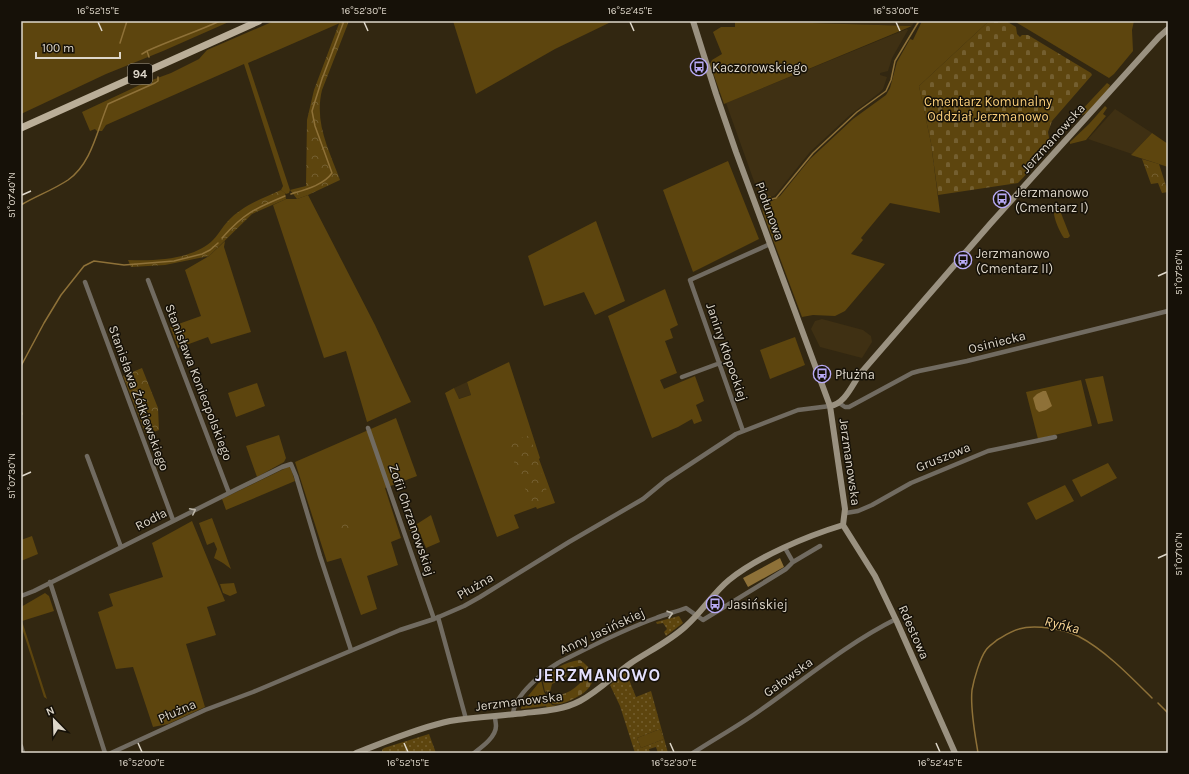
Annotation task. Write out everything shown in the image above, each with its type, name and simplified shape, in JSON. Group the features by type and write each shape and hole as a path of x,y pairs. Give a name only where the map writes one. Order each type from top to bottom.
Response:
{"main road":[{"name":"94","path":"21,128 259,21"}],"street":[{"name":"Piołunowa","path":"693,21 718,100 830,406"},
{"name":"Jerzmanowska","path":"356,753 438,724 466,719 557,710 582,700 631,664 678,634 728,581 785,548 807,538 843,526 846,513 830,406 843,400 860,374 991,222 1159,37 1168,29"},
{"name":"Janiny Kłopockiej","path":"743,431 690,280 770,244"},
{"name":"Stanisława Koniecpolskiego","path":"148,280 229,493"},
{"name":"Stanisława Żółkiewskiego","path":"85,282 173,520"},
{"name":"Osiniecka","path":"839,403 845,408 851,406 912,373 919,371 967,361 1168,311"},
{"path":"682,377 720,363"},
{"name":"Płużna","path":"111,753 205,710 253,692 400,630 436,618 480,597 568,542 643,499 666,480 729,438 743,431 798,410 830,406"},
{"name":"Zofii Chrzanowskiej","path":"368,428 436,618 466,719"},
{"name":"Gruszowa","path":"846,513 858,511 872,505 911,482 988,451 1055,437"},
{"path":"87,456 120,547"},
{"name":"Rodła","path":"21,596 173,520 291,464 351,650"},
{"name":"Rdestowa","path":"843,526 871,568 896,619 955,753"},
{"path":"697,615 703,620 786,569 793,562 820,546"},
{"path":"785,548 793,562"},
{"path":"50,582 105,753"},
{"name":"Anny Jasińskiej","path":"513,715 515,707 528,687 548,669 558,663 602,641 658,617 686,608 697,615"},
{"name":"Gałowska","path":"693,753 763,709 803,678 844,650 896,619"},
{"path":"475,753 495,732 495,716"},
{"path":"21,746 23,753"}],"shaded area":[{"path":"749,21 915,21 912,26"},
{"path":"907,29 908,30 892,58 888,71 880,73 880,75 887,77 883,89 850,115 810,152 774,196 760,198 726,103"},
{"path":"1115,109 1152,133 1132,154 1088,139"},
{"path":"822,319 863,330 871,336 872,342 862,358 820,347 811,329 815,321"},
{"path":"467,382 471,395 458,399 454,388"},
{"path":"1043,391 1046,391 1052,406 1039,412 1036,409 1033,398"},
{"path":"780,558 784,567 748,587 743,578"}],"green space":[{"path":"21,21 231,21 106,74 21,114"},
{"path":"274,21 340,21 340,23 248,63 290,190 289,193 286,194 281,190 283,186 244,64 106,125 102,131 97,131 95,129 90,131 82,112 144,83 171,73 199,59 207,50"},
{"path":"340,21 349,21 322,90 320,114 321,125 327,147 340,180 297,199 290,190 306,186 307,120 314,90"},
{"path":"453,21 613,21 555,49 476,94"},
{"path":"735,21 912,26 724,104 710,64 712,60 722,54 713,32 721,27 735,27"},
{"path":"922,21 989,21 919,86 931,143 940,213 890,203 861,238 863,240 851,254 885,264 845,311 835,316 813,315 802,317 763,213 762,208 765,203 761,198 771,196 772,201 780,196 810,159 853,119 886,95 890,88 897,62 910,39 913,40"},
{"name":"Cmentarz Komunalny Oddział Jerzmanowo","path":"989,21 1006,21 1016,27 1017,34 1020,37 1022,35 1028,35 1092,75 1052,121 1048,132 1050,144 1037,159 1035,165 1018,183 938,195 931,143 919,86"},
{"path":"1014,21 1134,21 1132,30 1133,51 1109,78"},
{"path":"1107,83 1110,85 1108,90 1087,113 1082,115 1078,114"},
{"path":"1105,106 1107,108 1103,114 1106,116 1086,140 1070,144 1070,142"},
{"path":"1152,133 1168,144 1168,167 1131,155"},
{"path":"1142,159 1159,164 1168,192 1162,193 1158,183 1151,184"},
{"path":"728,161 759,239 693,272 663,190"},
{"path":"281,190 285,193 286,199 252,214 209,256 165,265 131,267 128,260 171,258 193,253 211,242 228,221 240,211"},
{"path":"308,195 375,325 411,402 367,422 346,351 324,358 273,205 286,199 297,199"},
{"path":"1056,206 1059,208 1070,236 1068,238 1064,238 1056,223 1054,207"},
{"path":"596,221 625,301 595,315 584,292 544,306 528,256"},
{"path":"225,241 224,247 251,332 211,344 208,337 178,348 170,327 201,316 185,270 209,256"},
{"path":"665,289 678,325 670,329 673,338 665,341 677,373 660,380 664,389 695,376 704,401 696,405 702,421 694,424 692,419 678,427 652,438 608,316"},
{"path":"795,337 805,365 770,379 760,350"},
{"path":"509,362 540,458 539,459 555,503 537,509 536,507 514,515 519,528 497,537 445,393 454,388 459,399 471,395 467,382"},
{"path":"142,368 158,408 159,430 146,435 123,376"},
{"path":"1103,376 1113,421 1098,424 1085,379"},
{"path":"1081,380 1092,426 1038,439 1026,392"},
{"path":"257,383 265,406 236,417 228,393"},
{"path":"396,418 417,476 385,488 401,538 391,542 398,565 367,576 377,609 361,615 341,558 327,562 295,462"},
{"path":"279,435 286,458 284,462 257,477 246,446"},
{"path":"530,435 550,502 543,504 531,503 506,443"},
{"path":"1108,463 1117,478 1081,497 1072,480"},
{"path":"290,466 295,481 226,510 222,499"},
{"path":"1065,485 1074,501 1036,520 1027,503"},
{"path":"344,511 351,531 347,533 339,529 339,512"},
{"path":"431,515 440,542 426,548 419,531 411,534 409,529"},
{"path":"212,518 231,569 214,558 217,549 214,542 207,545 199,523"},
{"path":"192,521 225,601 207,607 216,635 186,644 205,707 168,724 153,727 133,667 116,669 98,612 113,606 109,594 163,577 152,543"},
{"path":"32,536 38,554 21,561 21,540"},
{"path":"234,583 237,593 230,596 223,593 220,584"},
{"path":"45,593 49,596 54,611 22,621 47,699 44,697 21,625 21,607"},
{"path":"679,616 683,623 666,636 664,632 667,629 663,623 657,624 656,622"},
{"path":"580,660 587,666 593,677 589,688 571,700 560,704 553,704 550,701 573,689 586,677 585,671 581,666 579,666 565,671 567,676 552,684 548,694 547,691 545,692 543,682 550,673 559,667 569,662"},
{"path":"626,672 636,697 651,691 668,753 658,753 656,747 649,749 650,753 635,753 620,706 610,685","holes":["660,729 664,739 641,748 637,738"]},
{"path":"541,680 544,692 552,705 559,706 521,709 524,701"},
{"path":"660,729 664,739 641,748 637,738"},
{"path":"429,734 436,753 382,753 384,748"}],"waterway":[{"path":"120,43 127,21"},
{"path":"147,51 220,21"},
{"path":"291,194 319,184 332,173 315,126 312,111 322,79 344,21"},
{"path":"772,199 776,198 813,153 857,112 886,91 891,80 895,61 919,21"},
{"path":"142,54 147,51 149,57"},
{"path":"21,205 62,184 76,173 83,165 93,145 108,104 155,83 158,81 158,77"},
{"path":"222,238 251,212 285,196"},
{"path":"21,366 61,295 84,266 94,261 124,265 174,261 202,254 210,250 218,243"},
{"name":"Ryńka","path":"978,753 973,722 973,685 982,658 988,647 997,640 1016,630 1041,627 1072,633 1108,656 1152,698"},
{"name":"Ryńka","path":"1158,703 1168,713"}],"place":[{"name":"Kaczorowskiego","path":"699,67"},
{"name":"Jerzmanowo (Cmentarz I)","path":"1002,199"},
{"name":"Jerzmanowo (Cmentarz II)","path":"963,260"},
{"name":"Płużna","path":"822,374"},
{"name":"Jasińskiej","path":"715,604"}],"district":[{"name":"JERZMANOWO","path":"598,675"}]}
